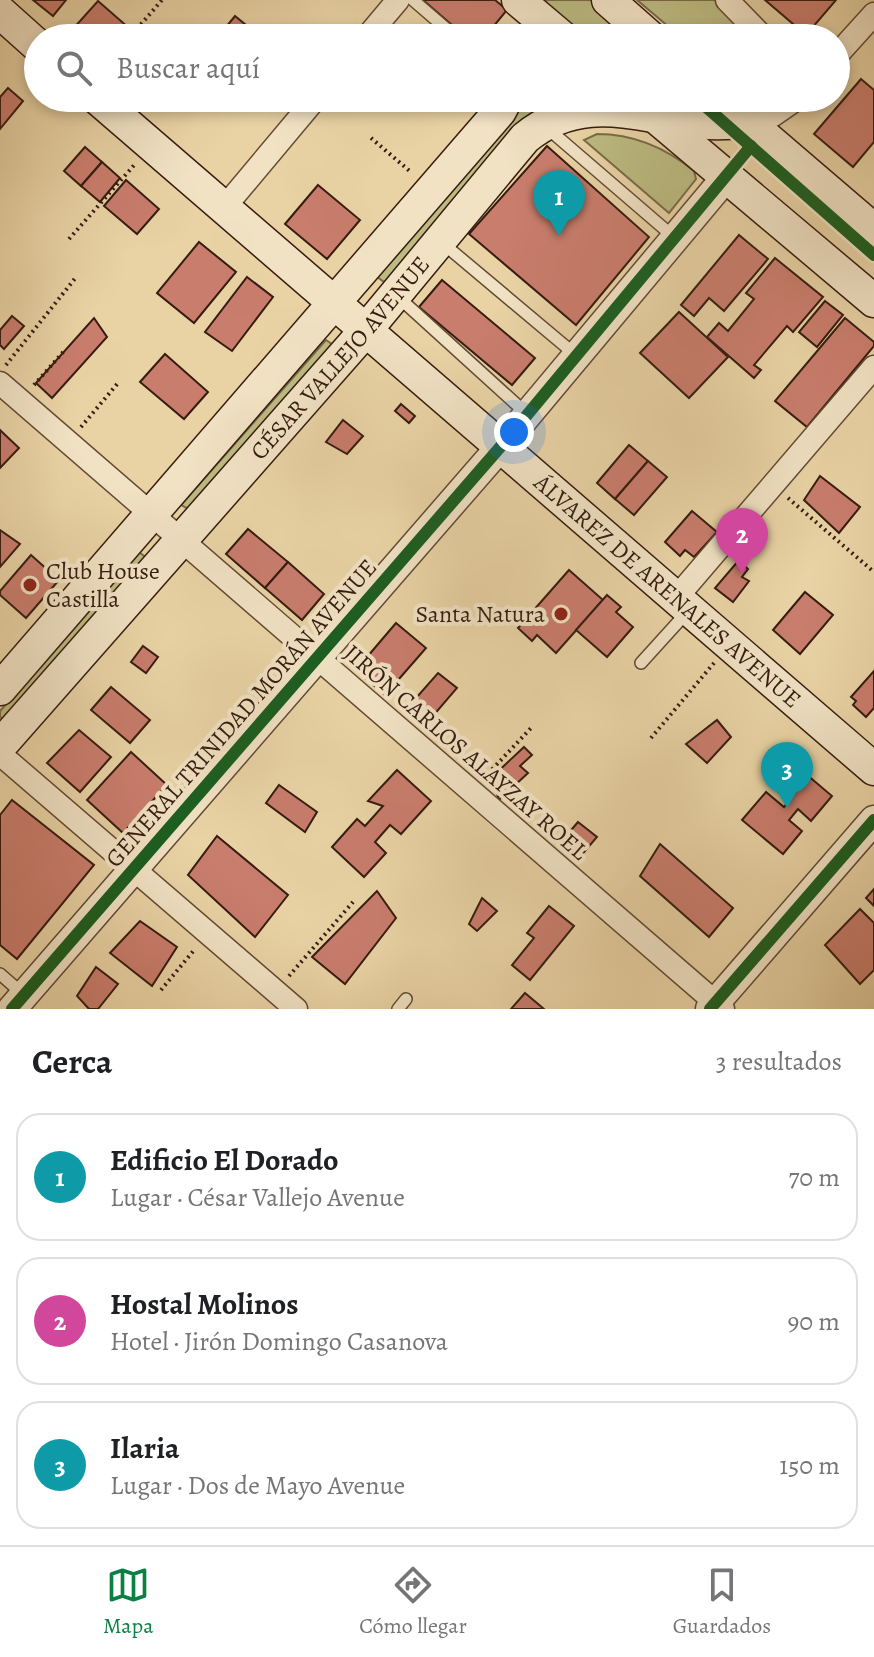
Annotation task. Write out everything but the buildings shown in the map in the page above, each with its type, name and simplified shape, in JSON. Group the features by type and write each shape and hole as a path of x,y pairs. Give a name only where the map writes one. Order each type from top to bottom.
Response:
{"main road":[{"path":"512,0 518,24"},
{"path":"518,0 546,24"},
{"path":"608,0 635,24"},
{"path":"0,12 24,33"},
{"name":"ÁLVAREZ DE ARENALES AVENUE","path":"113,112 874,769"},
{"name":"CÉSAR VALLEJO AVENUE","path":"0,689 432,190 496,112"},
{"name":"CÉSAR VALLEJO AVENUE","path":"0,746 366,330 525,138 543,124 574,112"},
{"path":"650,112 874,301"},
{"name":"CÉSAR VALLEJO AVENUE","path":"661,112 701,124 746,121"},
{"path":"736,112 874,230"}],"street":[{"path":"378,24 398,0"},
{"path":"727,0 750,24"},
{"path":"850,41 874,14"},
{"path":"223,209 304,112"},
{"path":"746,121 778,112"},
{"path":"781,151 777,126 786,112"},
{"name":"GENERAL TRINIDAD MORÁN AVENUE","path":"18,1002 502,445 727,176"},
{"path":"683,604 773,485 874,367"},
{"name":"JIRÓN CARLOS ALAYZAY ROEL","path":"0,383 716,1007"},
{"path":"0,754 296,1009"},
{"path":"716,1007 874,820"}],"lane":[{"path":"413,0 441,24"},
{"path":"543,124 675,238"},
{"path":"440,241 577,356"},
{"path":"395,295 527,414"},
{"path":"641,663 683,604"},
{"path":"0,974 18,1002"}],"path":[{"path":"141,24 162,0"},
{"path":"371,138 432,190"},
{"path":"69,239 152,145"},
{"path":"0,372 77,276"},
{"path":"20,401 64,351"},
{"path":"68,442 118,383"},
{"path":"773,485 874,572"},
{"path":"651,738 730,644"},
{"path":"472,792 532,727"},
{"path":"275,991 353,902"},
{"path":"161,990 208,933"}],"shaded area":[{"path":"540,0 597,0 625,24 571,24"},
{"path":"637,0 718,0 740,24 665,24"},
{"path":"517,112 572,112 388,285 376,276"},
{"path":"597,134 637,140 661,149 694,171 696,179 669,213 584,140"},
{"path":"326,340 339,349 192,511 181,505"},
{"path":"139,552 153,563 12,726 0,717 0,711"}],"cycle path":[{"path":"712,112 874,255"},
{"path":"12,1009 502,445 751,146"},
{"path":"710,1009 874,820"}],"place":[{"name":"Edificio El Dorado","path":"559,236"},
{"name":"Hostal Molinos","path":"742,574"},
{"name":"Club House Castilla","path":"30,585"},
{"name":"Santa Natura","path":"561,614"},
{"name":"Ilaria","path":"787,808"}]}
